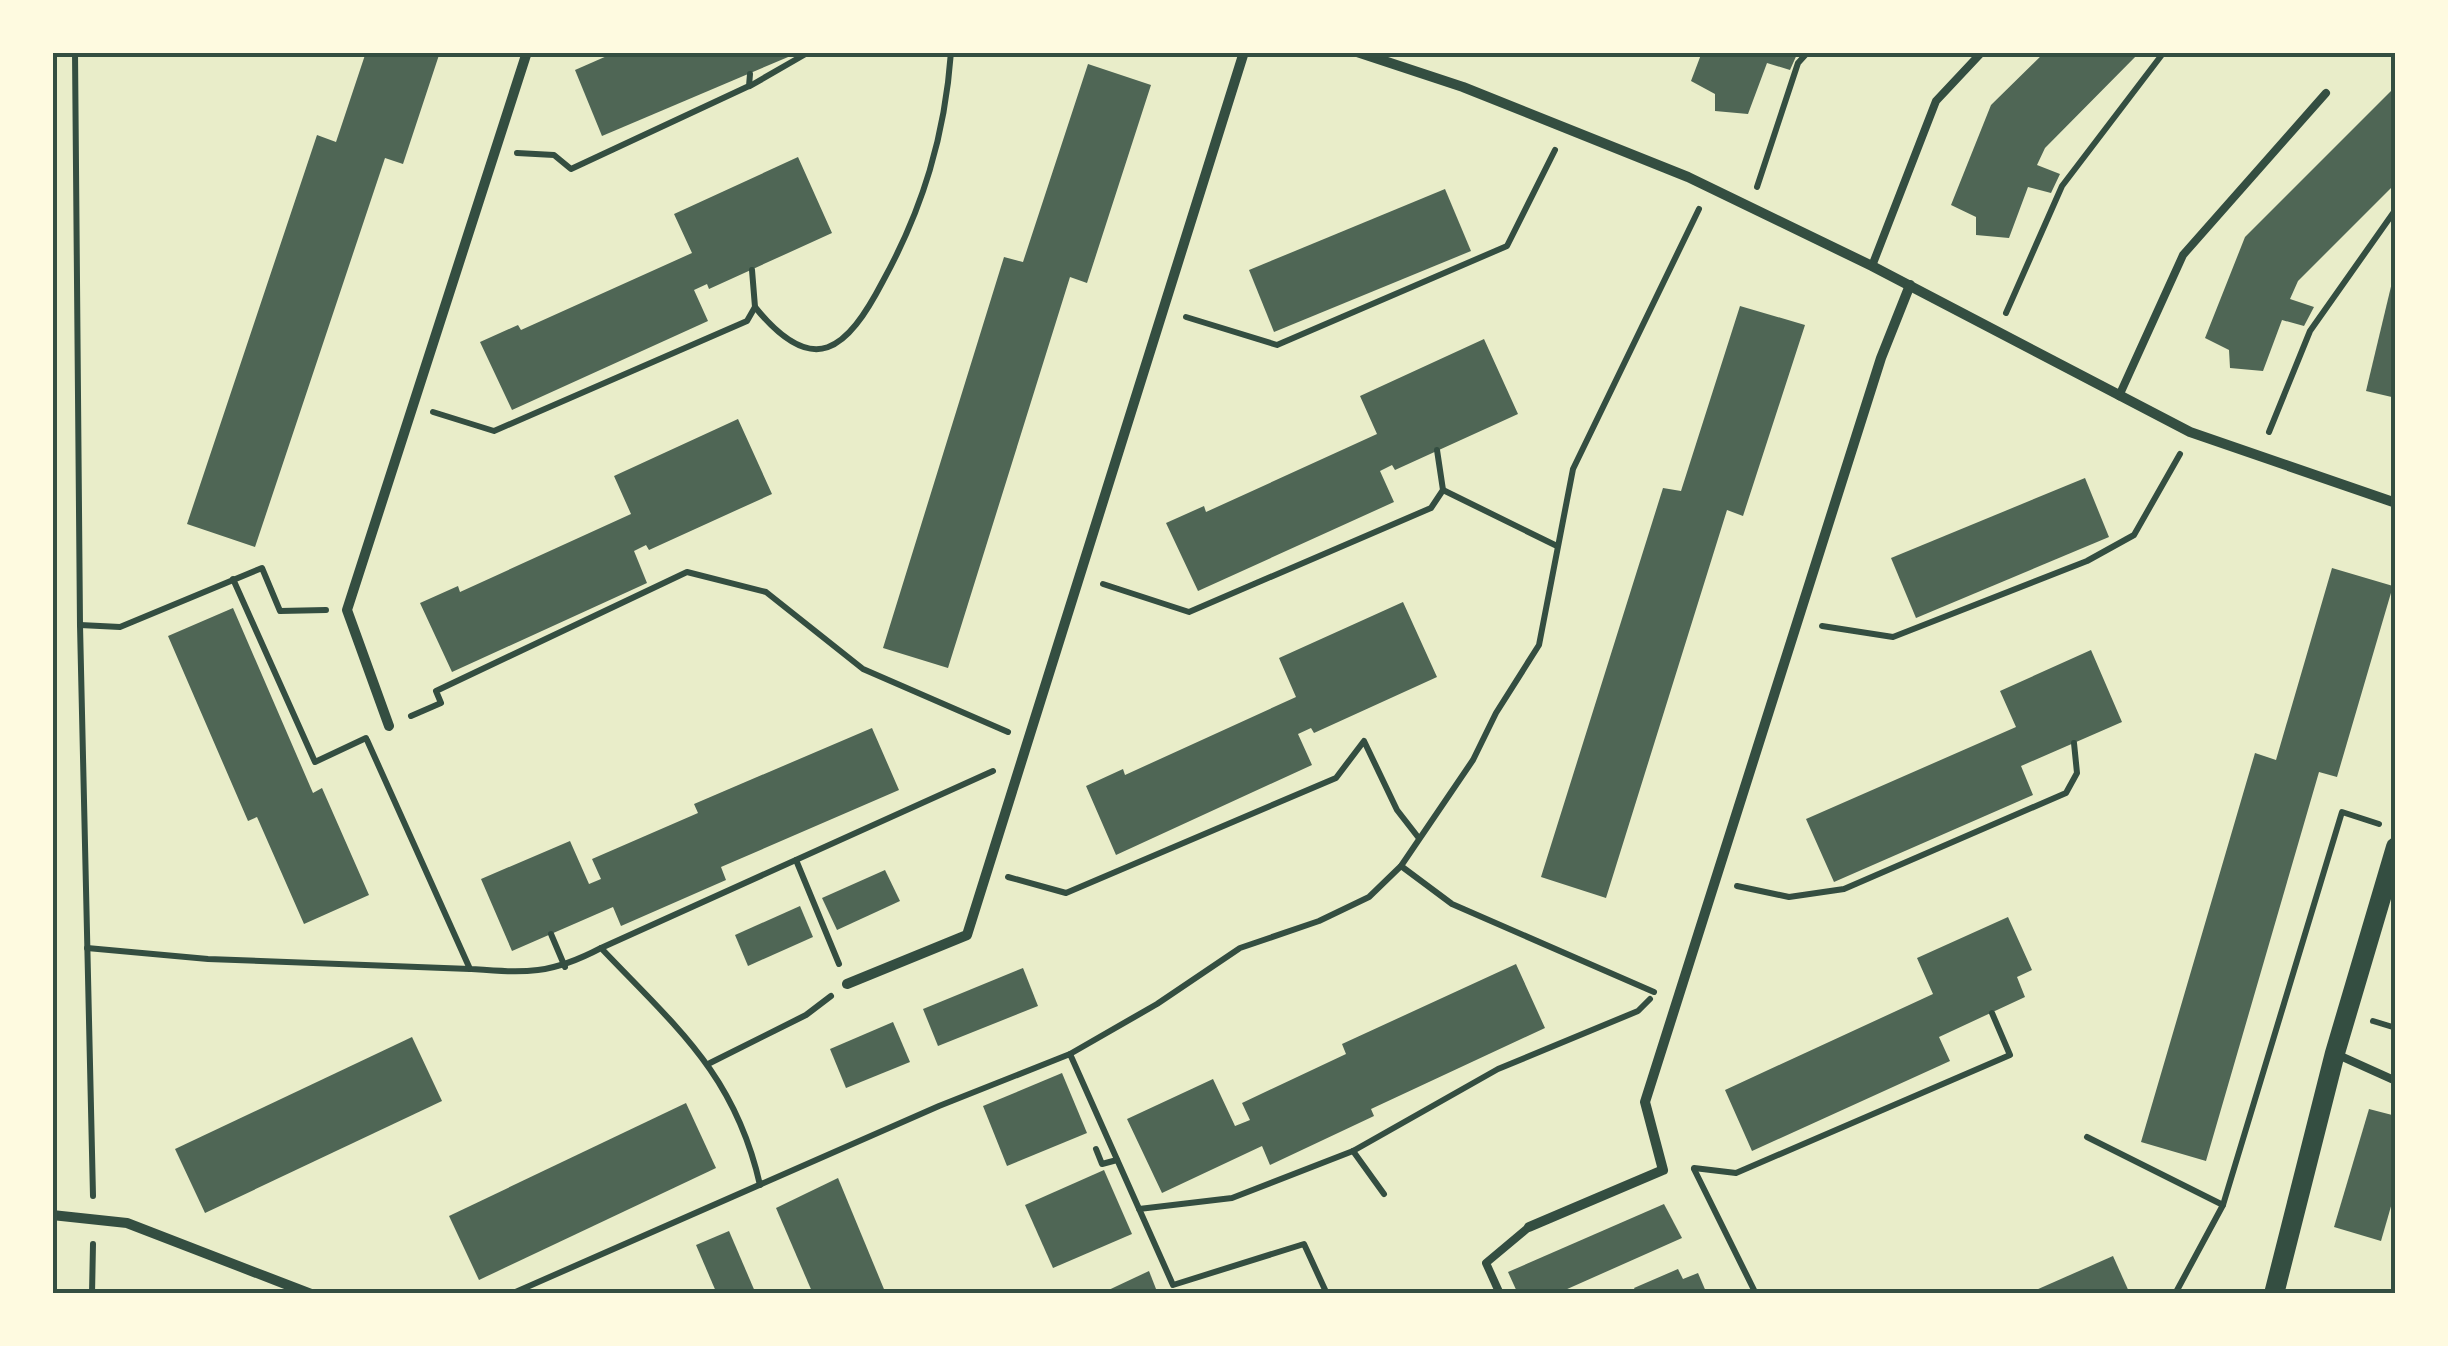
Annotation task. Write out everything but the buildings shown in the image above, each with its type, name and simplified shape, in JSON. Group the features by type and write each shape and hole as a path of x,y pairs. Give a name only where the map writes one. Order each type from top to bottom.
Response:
{"main road":[{"path":"2274,1294 2335,1053 2396,847"}],"street":[{"path":"389,726 347,610 527,52"},
{"path":"848,984 966,935 1083,577 1244,52"},
{"path":"1357,52 1566,127 1709,187 1910,285 2190,432 2260,459 2396,502"},
{"path":"1529,1227 1663,1170 1645,1102 1881,358 1910,285"},
{"path":"52,1215 128,1224 311,1294"}],"lane":[{"path":"1872,266 1936,101 1982,52"},
{"path":"2118,396 2183,255 2326,94"},
{"path":"2335,1053 2396,1081"},
{"path":"1500,1294 1486,1262 1529,1227"}],"path":[{"path":"75,52 80,625 93,1200"},
{"path":"496,150 554,155 571,169 749,86 809,52"},
{"path":"755,307 777,334 814,349 836,346 859,326 922,202 948,100 952,52"},
{"path":"1750,207 1798,63 1808,52"},
{"path":"1997,332 2062,186 2164,52"},
{"path":"749,86 750,74"},
{"path":"1166,311 1277,345 1507,246 1566,127"},
{"path":"511,1294 1070,1054 1157,1004 1240,948 1320,921 1369,897 1401,866 1473,760 1496,713 1539,645 1573,468 1709,187"},
{"path":"2260,459 2310,331 2396,209"},
{"path":"413,406 494,430 747,321 755,307 752,270"},
{"path":"1800,623 1893,637 2087,561 2134,535 2190,432"},
{"path":"1083,577 1189,612 1431,508 1443,490 1437,450"},
{"path":"1443,490 1557,546"},
{"path":"80,625 120,627 262,568 280,612 347,610"},
{"path":"233,578 315,762 442,703 436,691 687,572 766,592 864,669 1030,741"},
{"path":"366,738 470,969"},
{"path":"988,870 1066,894 1336,778 1364,741 1397,810 1418,836"},
{"path":"1716,881 1789,897 1844,889 2066,792 2077,773 2074,743"},
{"path":"87,948 534,974 565,967 1026,756"},
{"path":"2175,1294 2223,1204 2342,812 2396,829"},
{"path":"710,1063 806,1015 848,984 796,860"},
{"path":"1401,866 1452,904 1677,1002"},
{"path":"551,934 565,967"},
{"path":"600,948 710,1063 750,1138 760,1185"},
{"path":"1139,1209 1232,1198 1352,1151 1498,1070 1638,1011 1657,993"},
{"path":"1663,1170 1694,1168 1736,1173 2010,1055 1992,1012"},
{"path":"1070,1054 1173,1286 1304,1244 1327,1294"},
{"path":"2087,1138 2223,1204"},
{"path":"1096,1149 1102,1164 1116,1160"},
{"path":"1352,1151 1384,1194"},
{"path":"1694,1168 1756,1294"},
{"path":"92,1294 93,1242"}]}
